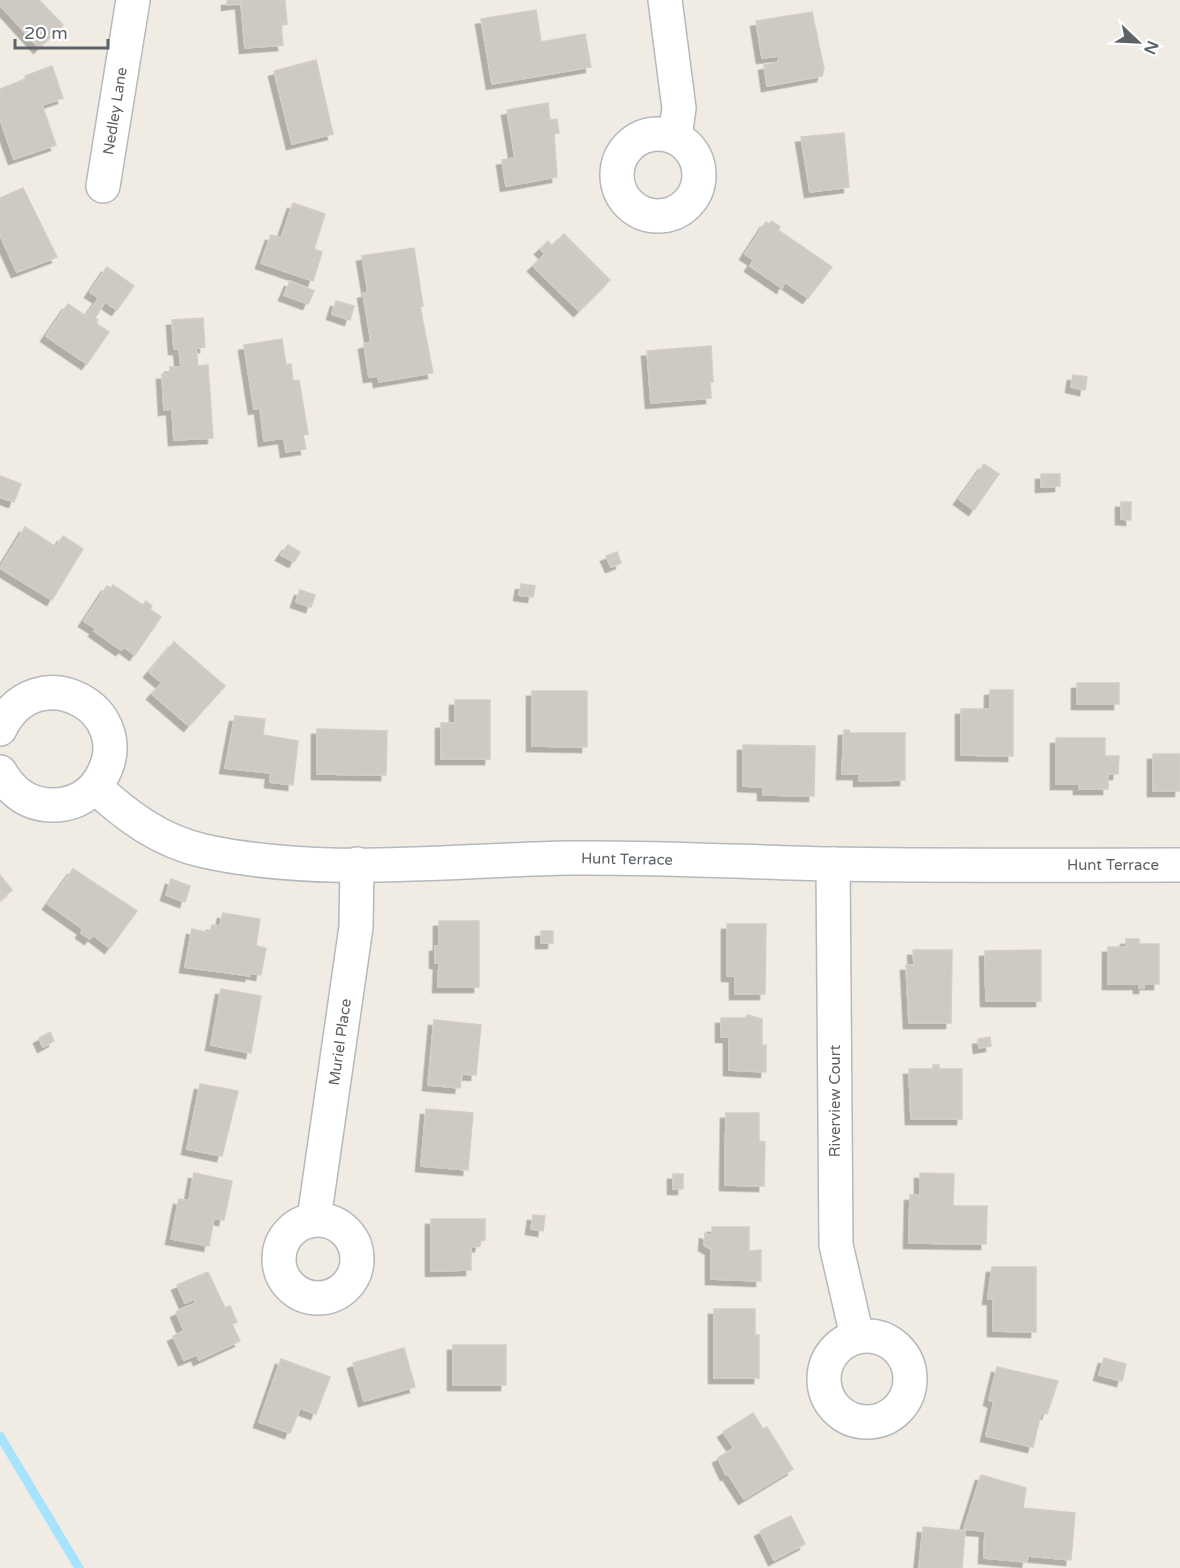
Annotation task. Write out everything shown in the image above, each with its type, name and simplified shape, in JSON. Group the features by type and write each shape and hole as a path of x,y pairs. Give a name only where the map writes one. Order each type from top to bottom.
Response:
{"street":[{"name":"Nedley Lane","path":"103,186 133,0"},
{"path":"665,0 679,108 675,137"},
{"path":"0,729 8,713 34,694 55,692 78,698 95,710 110,746 105,770 95,787 80,799 67,804 42,805 22,798 9,787 0,772"},
{"name":"Hunt Terrace","path":"95,787 127,815 163,838 200,850 236,857 289,862 357,864 571,858 833,864 1180,865"},
{"name":"Muriel Place","path":"314,1219 356,927 357,864"},
{"name":"Riverview Court","path":"833,864 836,1245 857,1336"}],"building":[{"path":"0,0 39,0 63,25 39,48 0,5"},
{"path":"227,0 285,0 287,24 281,25 283,45 245,48 241,3 227,5"},
{"path":"536,10 541,42 585,34 591,67 492,84 481,19"},
{"path":"812,12 824,69 822,76 767,86 764,65 779,62 778,56 762,58 756,21"},
{"path":"316,60 333,134 292,144 274,71"},
{"path":"52,66 63,98 42,105 56,145 14,159 0,119 0,89"},
{"path":"548,103 550,120 557,119 559,133 554,134 557,177 506,186 502,160 515,158 507,110"},
{"path":"844,133 849,187 810,192 801,137"},
{"path":"23,188 57,257 17,272 0,235 0,198"},
{"path":"293,203 325,214 314,249 322,252 313,281 261,263 271,235 281,238"},
{"path":"772,221 780,227 778,230 832,267 808,298 785,282 782,288 750,266 754,260 745,254 766,222 770,224"},
{"path":"564,234 610,280 579,311 533,266 545,254 540,249 548,241 552,246"},
{"path":"414,248 423,306 420,307 433,373 379,382 378,376 369,377 364,344 371,342 363,293 368,292 362,256"},
{"path":"107,267 134,286 117,310 105,302 95,318 98,320 96,323 109,332 87,364 46,336 68,304 86,316 99,298 90,292"},
{"path":"290,281 314,291 308,304 284,295"},
{"path":"336,301 354,306 350,320 332,314"},
{"path":"203,318 205,347 196,348 198,366 208,365 213,438 174,440 172,409 164,410 162,374 170,374 170,367 181,367 179,349 174,349 172,320"},
{"path":"282,339 286,365 291,364 293,381 299,380 308,434 303,435 306,449 286,452 284,438 264,441 260,408 254,409 244,345"},
{"path":"711,346 713,382 710,382 711,398 651,403 647,351"},
{"path":"1073,375 1087,377 1085,390 1071,387"},
{"path":"984,464 999,474 974,510 959,499"},
{"path":"1041,474 1060,474 1060,486 1041,487"},
{"path":"0,476 21,484 14,502 0,497"},
{"path":"1121,502 1131,502 1131,520 1121,519"},
{"path":"25,527 56,547 63,536 83,549 52,600 0,568"},
{"path":"288,545 300,552 294,562 281,555"},
{"path":"617,552 621,563 611,567 606,556"},
{"path":"521,584 535,586 533,597 519,595"},
{"path":"113,585 143,605 146,601 152,606 150,609 161,617 135,655 124,647 121,650 84,621 107,586 111,588"},
{"path":"300,590 315,595 311,607 296,602"},
{"path":"174,642 225,686 189,726 152,694 162,683 149,672"},
{"path":"1077,683 1119,683 1119,704 1077,704"},
{"path":"990,690 1013,690 1013,756 961,755 961,709 990,709"},
{"path":"532,691 587,691 587,747 532,746"},
{"path":"455,700 490,700 490,759 441,759 441,723 455,723"},
{"path":"235,716 265,719 263,735 298,741 293,785 270,782 271,773 225,768"},
{"path":"317,729 387,731 386,775 317,774"},
{"path":"844,730 849,730 850,733 905,733 905,780 859,781 859,774 842,774"},
{"path":"1056,738 1105,738 1105,756 1119,756 1118,774 1108,774 1108,789 1079,789 1079,784 1056,784"},
{"path":"743,745 815,746 814,796 763,795 763,787 743,786"},
{"path":"1153,754 1180,754 1180,791 1153,791"},
{"path":"73,869 137,911 110,948 93,935 90,939 81,933 83,929 48,904"},
{"path":"0,875 12,890 0,900"},
{"path":"171,879 190,886 185,902 166,895"},
{"path":"223,913 260,919 256,946 266,948 261,975 251,973 250,976 185,967 192,929 210,933 212,925 220,926"},
{"path":"439,921 479,921 479,987 438,987 439,963 435,963 435,946 439,946"},
{"path":"727,924 766,924 765,994 735,994 735,976 727,976"},
{"path":"541,931 553,931 553,943 541,943"},
{"path":"1126,939 1139,939 1139,944 1159,944 1159,984 1144,984 1144,988 1139,988 1139,984 1108,984 1108,947 1126,947"},
{"path":"913,950 952,950 951,1023 909,1023 906,965 914,965"},
{"path":"1041,950 1041,1001 986,1001 985,951"},
{"path":"221,989 261,996 251,1053 211,1045"},
{"path":"747,1015 762,1019 762,1046 766,1045 766,1072 729,1070 729,1037 721,1037 721,1018 746,1018"},
{"path":"434,1020 481,1025 476,1075 462,1074 460,1088 428,1085"},
{"path":"50,1032 54,1041 43,1047 39,1038"},
{"path":"990,1037 991,1046 979,1048 978,1039"},
{"path":"933,1065 939,1065 939,1069 962,1069 962,1119 911,1119 909,1069 933,1069"},
{"path":"200,1084 238,1091 222,1156 187,1149"},
{"path":"426,1109 473,1113 468,1170 421,1166"},
{"path":"726,1113 759,1113 759,1141 765,1142 764,1186 725,1185"},
{"path":"194,1173 232,1181 224,1220 214,1218 209,1246 171,1239 179,1199 189,1201"},
{"path":"920,1173 954,1174 953,1206 987,1206 986,1244 909,1243 910,1195 920,1195"},
{"path":"673,1174 683,1174 683,1189 673,1189"},
{"path":"533,1215 545,1216 543,1231 531,1229"},
{"path":"431,1219 485,1219 485,1240 481,1241 480,1246 471,1247 471,1270 431,1271"},
{"path":"712,1227 749,1227 749,1251 761,1250 761,1281 711,1279 711,1249 704,1245 705,1233 712,1236"},
{"path":"992,1267 1036,1267 1036,1332 993,1331 993,1299 988,1299"},
{"path":"208,1272 225,1308 230,1306 237,1322 232,1324 240,1341 199,1360 197,1355 184,1360 173,1336 184,1331 176,1312 196,1303 194,1299 185,1303 177,1285"},
{"path":"714,1309 755,1309 755,1335 759,1335 759,1378 714,1378"},
{"path":"453,1345 506,1345 506,1385 453,1385"},
{"path":"404,1348 415,1387 364,1401 353,1363"},
{"path":"1104,1358 1126,1364 1122,1381 1099,1375"},
{"path":"281,1359 330,1377 316,1414 300,1408 290,1433 259,1422"},
{"path":"997,1367 1058,1381 1047,1414 1041,1413 1033,1447 986,1436 994,1402 989,1400"},
{"path":"753,1413 763,1429 767,1427 793,1469 744,1499 728,1474 726,1475 718,1458 734,1448 723,1432"},
{"path":"981,1475 1026,1488 1023,1508 1075,1513 1071,1560 1028,1556 1027,1562 984,1558 985,1531 964,1529"},
{"path":"791,1516 805,1544 774,1560 760,1531"},
{"path":"923,1527 965,1531 962,1568 919,1568"}],"waterway":[{"path":"0,1436 79,1568"}]}
